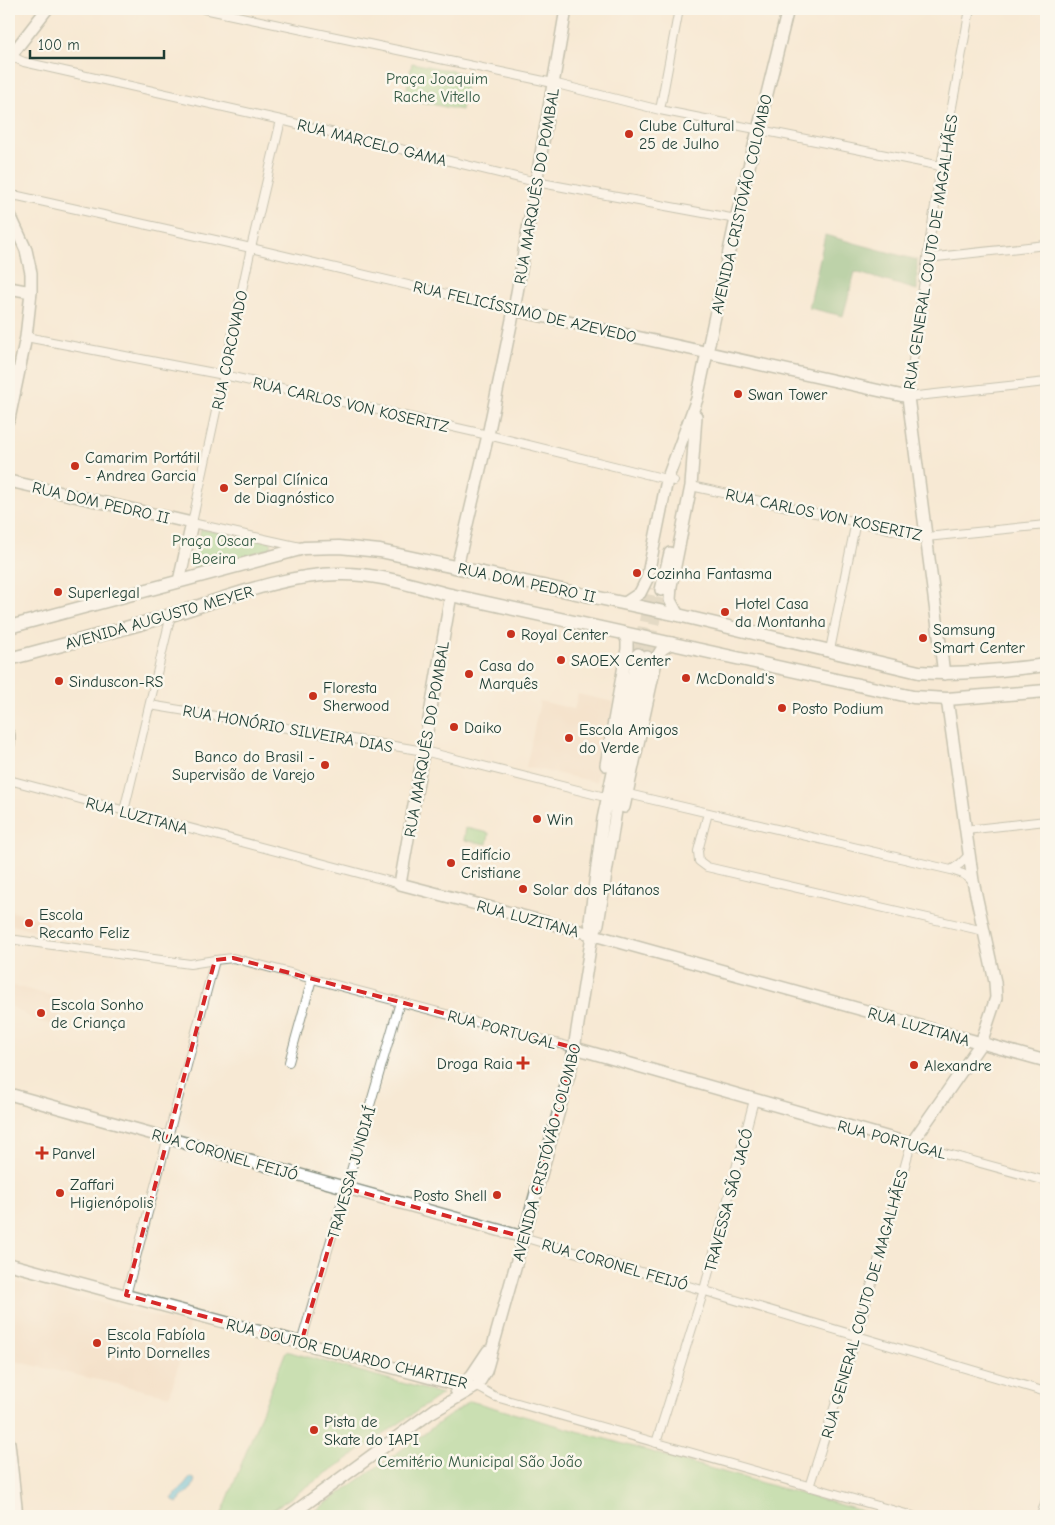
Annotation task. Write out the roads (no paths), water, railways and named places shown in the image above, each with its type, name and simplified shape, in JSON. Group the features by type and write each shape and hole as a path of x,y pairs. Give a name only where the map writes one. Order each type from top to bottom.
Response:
{"main road":[{"name":"RUA DOM PEDRO II","path":"304,548 339,547 380,551 625,603 919,672 944,674 981,672 1046,665"},
{"name":"AVENIDA AUGUSTO MEYER","path":"9,627 304,548"},
{"name":"RUA DOM PEDRO II","path":"310,576 341,574 376,577 450,595 913,696 947,699 1046,691"},
{"name":"AVENIDA AUGUSTO MEYER","path":"9,659 171,615 253,589 310,576"}],"street":[{"path":"11,55 47,9"},
{"path":"204,9 553,83 660,110 941,166"},
{"name":"RUA MARQUÊS DO POMBAL","path":"457,567 488,435 514,310 566,9"},
{"path":"660,110 679,9"},
{"name":"AVENIDA CRISTÓVÃO COLOMBO","path":"678,615 670,600 671,586 691,486 689,440 736,219 788,9"},
{"name":"RUA GENERAL COUTO DE MAGALHÃES","path":"944,674 908,397 941,166 970,9"},
{"name":"RUA MARCELO GAMA","path":"11,55 24,62 281,120 536,182 736,219"},
{"name":"RUA CORCOVADO","path":"179,581 251,248 281,120"},
{"name":"RUA FELICÍSSIMO DE AZEVEDO","path":"9,201 11,197 18,196 251,248 514,310 908,397 1046,382"},
{"path":"9,213 26,250 31,273 26,337 9,419"},
{"path":"927,258 1046,245"},
{"path":"9,288 31,292"},
{"name":"RUA CARLOS VON KOSERITZ","path":"26,337 224,375 488,435 671,480"},
{"path":"9,389 19,369"},
{"path":"625,603 640,593 647,578 671,480 689,440"},
{"path":"671,480 656,589 689,440"},
{"name":"RUA DOM PEDRO II","path":"9,482 304,548"},
{"name":"RUA CARLOS VON KOSERITZ","path":"691,486 926,537 1046,525"},
{"path":"830,650 856,521"},
{"name":"RUA MARQUÊS DO POMBAL","path":"400,884 450,595"},
{"path":"124,811 171,615"},
{"name":"AVENIDA CRISTÓVÃO COLOMBO","path":"432,1412 477,1386 486,1371 572,1068 592,935 590,921 603,819 604,796 627,648 624,633"},
{"name":"AVENIDA CRISTÓVÃO COLOMBO","path":"592,935 598,924 623,793 657,657 662,649 672,642"},
{"path":"604,796 642,656 623,793 951,870 973,881"},
{"name":"RUA GENERAL COUTO DE MAGALHÃES","path":"809,1487 857,1336 911,1144 981,1043 996,998 995,982 973,881 947,699"},
{"name":"RUA HONÓRIO SILVEIRA DIAS","path":"150,705 424,751 604,796"},
{"path":"9,734 9,744"},
{"name":"RUA LUZITANA","path":"9,780 576,930 1046,1061"},
{"path":"708,813 698,851 699,861 707,867 984,932"},
{"path":"966,830 1046,821"},
{"path":"951,870 969,855"},
{"path":"576,930 583,928 590,921"},
{"name":"RUA PORTUGAL","path":"9,939 190,964 234,958 575,1048 1046,1181"},
{"path":"126,1295 215,960"},
{"path":"290,1062 312,979"},
{"name":"TRAVESSA JUNDIAÍ","path":"301,1343 400,1002"},
{"name":"RUA CORONEL FEIJÓ","path":"9,1094 523,1237 1046,1392"},
{"name":"TRAVESSA SÃO JACÓ","path":"656,1442 704,1290 754,1100"},
{"name":"RUA DOUTOR EDUARDO CHARTIER","path":"9,1264 461,1386 477,1386 496,1397 914,1516"},
{"name":"AVENIDA CRISTÓVÃO COLOMBO","path":"289,1516 432,1412 472,1375 485,1357 495,1338"},
{"path":"9,1443 17,1516"},
{"path":"1041,1516 1046,1500"}],"water":[{"path":"190,1477 195,1480 192,1488 177,1503 172,1499"}],"tunnel":[{"path":"638,654 651,588"},
{"path":"647,657 661,590"}],"place":[{"name":"Clube Cultural 25 de Julho","path":"629,134"},
{"name":"Swan Tower","path":"738,394"},
{"name":"Camarim Portátil - Andrea Garcia","path":"75,466"},
{"name":"Serpal Clínica de Diagnóstico","path":"224,488"},
{"name":"Cozinha Fantasma","path":"637,573"},
{"name":"Superlegal","path":"58,592"},
{"name":"Hotel Casa da Montanha","path":"725,612"},
{"name":"Royal Center","path":"511,634"},
{"name":"Samsung Smart Center","path":"923,638"},
{"name":"SAOEX Center","path":"561,660"},
{"name":"Casa do Marquês","path":"469,674"},
{"name":"McDonald's","path":"686,678"},
{"name":"Sinduscon-RS","path":"59,681"},
{"name":"Floresta Sherwood","path":"313,696"},
{"name":"Posto Podium","path":"782,708"},
{"name":"Daiko","path":"454,727"},
{"name":"Escola Amigos do Verde","path":"569,738"},
{"name":"Banco do Brasil - Supervisão de Varejo","path":"325,765"},
{"name":"Win","path":"537,819"},
{"name":"Edifício Cristiane","path":"451,863"},
{"name":"Solar dos Plátanos","path":"523,889"},
{"name":"Escola Recanto Feliz","path":"29,923"},
{"name":"Escola Sonho de Criança","path":"41,1013"},
{"name":"Droga Raia","path":"523,1063"},
{"name":"Alexandre","path":"914,1065"},
{"name":"Panvel","path":"42,1153"},
{"name":"Zaffari Higienópolis","path":"60,1193"},
{"name":"Posto Shell","path":"497,1195"},
{"name":"Escola Fabíola Pinto Dornelles","path":"97,1343"},
{"name":"Pista de Skate do IAPI","path":"314,1430"}],"park label":[{"name":"Praça Joaquim Rache Vitello","path":"437,87"},
{"name":"Praça Oscar Boeira","path":"214,549"},
{"name":"Cemitério Municipal São João","path":"480,1461"}]}
